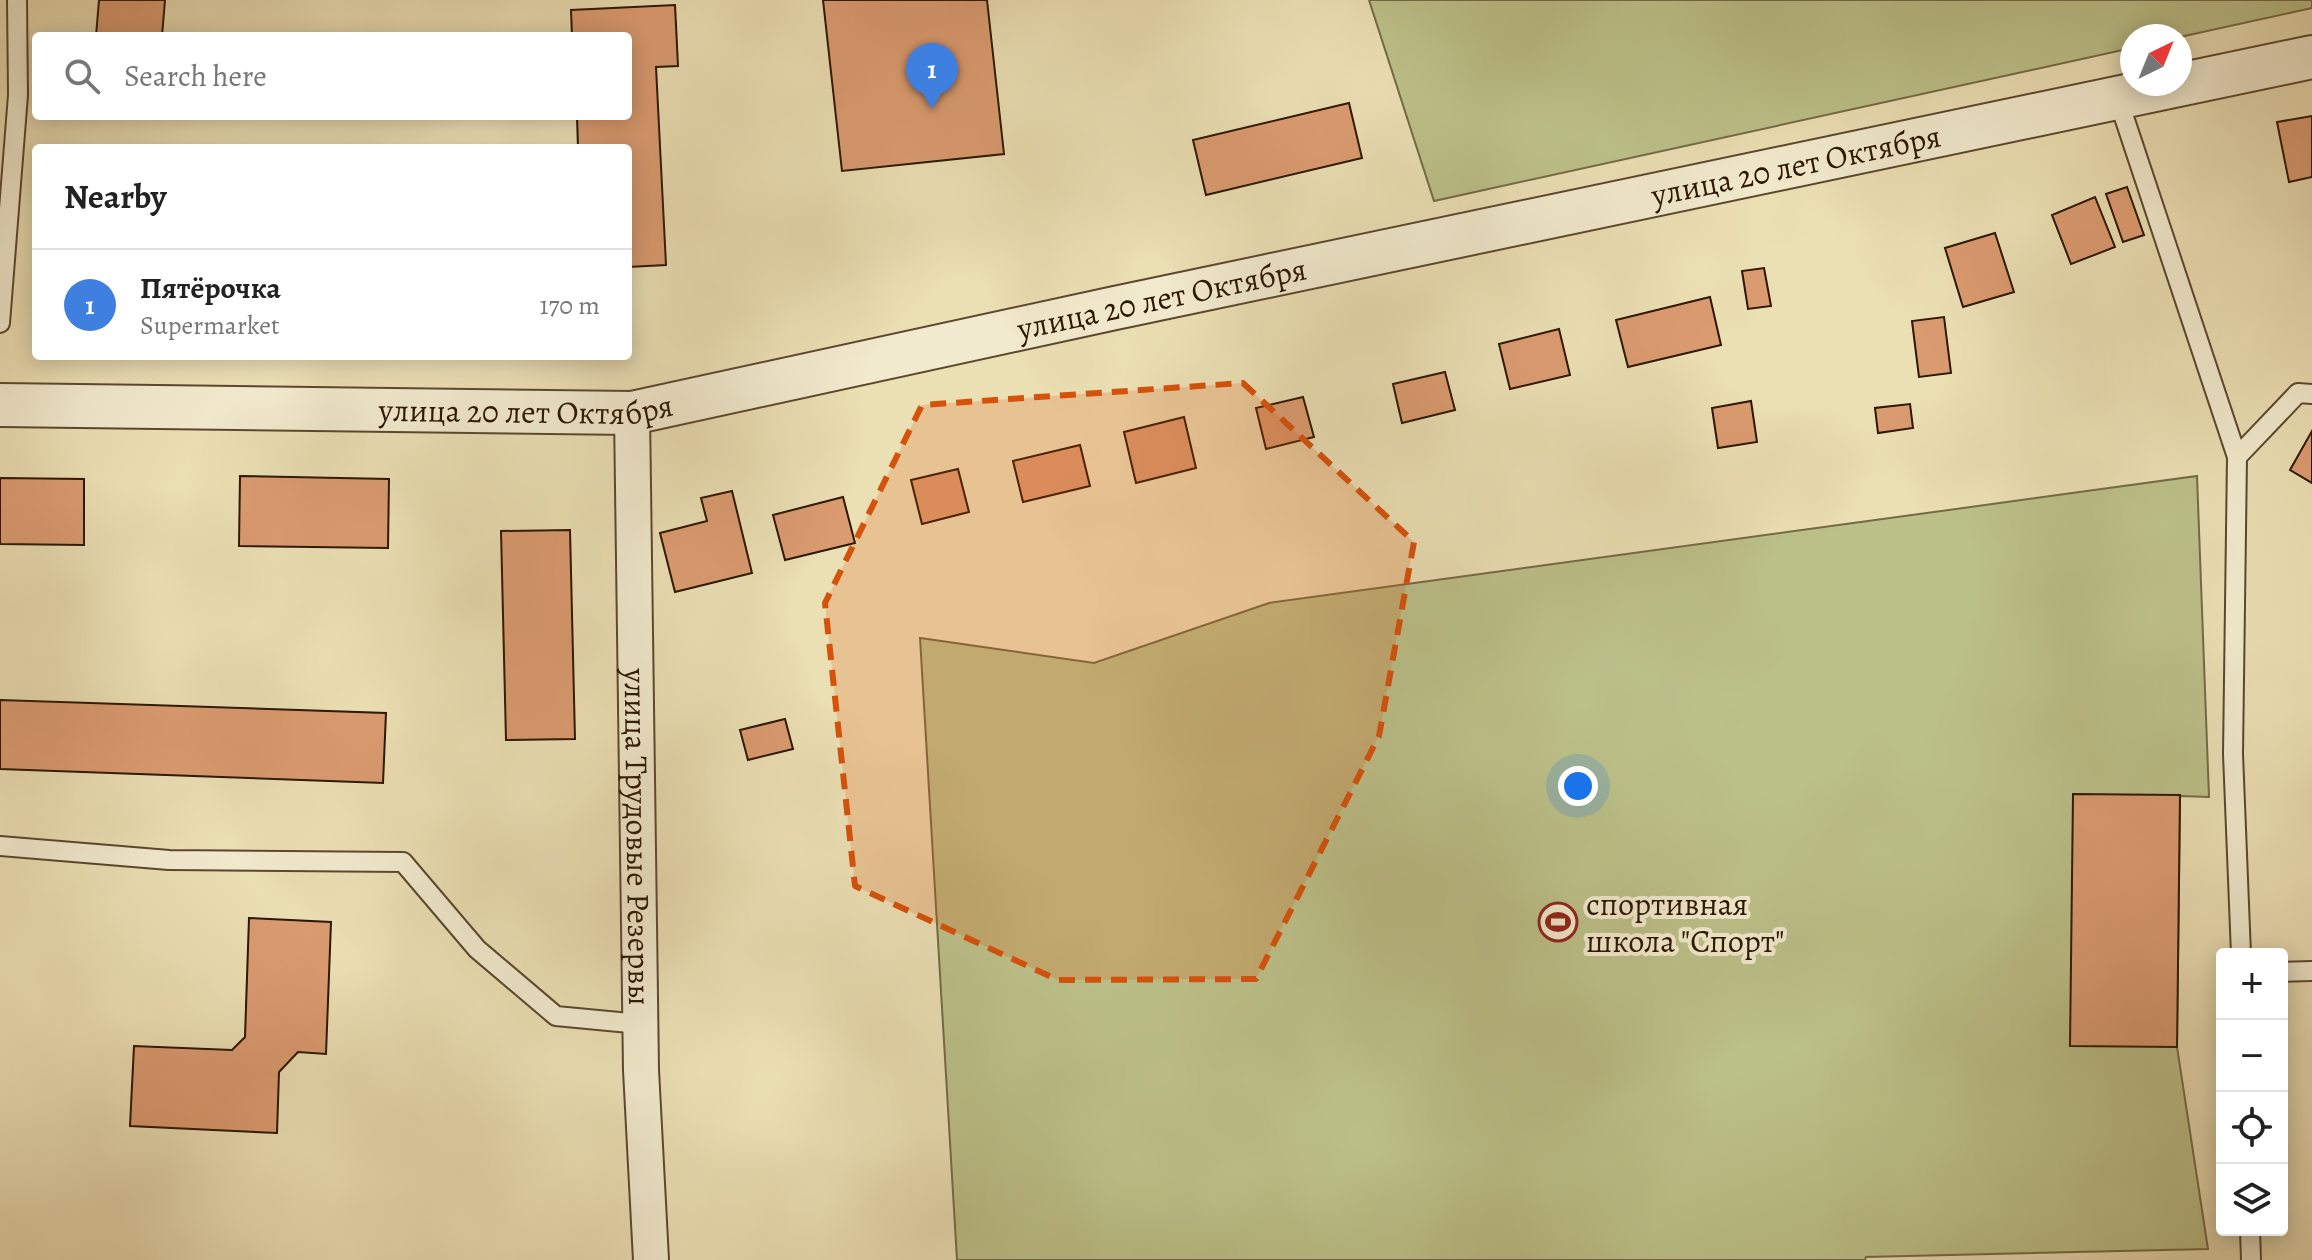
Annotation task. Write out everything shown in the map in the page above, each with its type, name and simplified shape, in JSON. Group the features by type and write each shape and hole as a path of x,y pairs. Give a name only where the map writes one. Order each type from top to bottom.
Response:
{"street":[{"name":"улица 20 лет Октября","path":"0,405 632,413 1115,308 2312,57"},
{"name":"улица Трудовые Резервы","path":"632,413 640,1024 651,1260"}],"lane":[{"path":"0,323 18,95 17,0"},
{"path":"2118,99 2237,457 2233,754 2242,948"},
{"path":"2237,457 2298,393 2312,394"},
{"path":"0,846 169,860 403,862 477,949 556,1016 640,1024"},
{"path":"2288,972 2312,971"},
{"path":"2250,1236 2251,1260"}],"highlighted area":[{"path":"1243,383 1414,542 1379,736 1256,979 1058,980 855,886 825,603 922,405"}],"green space":[{"path":"1369,0 2312,0 2312,8 2192,34 2192,24 2120,24 2120,51 1434,201"},
{"name":"спортивная школа \"Спорт\"","path":"2197,476 2209,797 2180,796 2177,1047 2208,1249 1866,1257 1865,1260 957,1260 920,638 1094,663 1269,603"}],"building":[{"path":"99,0 165,0 162,32 96,32"},
{"path":"823,0 987,0 1004,154 842,171"},
{"path":"675,5 678,66 656,67 666,265 632,267 632,144 578,144 577,120 632,120 632,32 572,32 571,10"},
{"path":"1349,103 1362,158 1206,195 1193,140"},
{"path":"2312,116 2312,177 2289,182 2277,122"},
{"path":"2127,187 2144,235 2123,242 2106,194"},
{"path":"2095,197 2115,247 2071,264 2052,215"},
{"path":"1995,233 2014,292 1963,307 1945,248"},
{"path":"1764,268 1771,306 1748,309 1742,271"},
{"path":"1710,297 1721,345 1628,367 1616,320"},
{"path":"1944,317 1951,373 1919,377 1912,321"},
{"path":"1559,329 1570,375 1510,389 1499,344"},
{"path":"1445,372 1455,410 1402,423 1393,384"},
{"path":"1303,397 1314,437 1266,449 1256,408"},
{"path":"1751,401 1757,442 1718,448 1712,408"},
{"path":"1910,404 1913,428 1878,433 1875,408"},
{"path":"1184,417 1196,468 1136,483 1124,432"},
{"path":"2312,431 2312,483 2290,470"},
{"path":"1080,445 1090,486 1023,502 1013,461"},
{"path":"958,469 969,512 922,524 911,480"},
{"path":"240,476 389,479 388,548 239,546"},
{"path":"0,478 84,479 84,545 0,544"},
{"path":"732,491 752,573 675,592 660,533 707,521 701,498"},
{"path":"843,497 855,543 785,560 773,515"},
{"path":"570,530 575,739 506,740 501,531"},
{"path":"0,700 386,713 383,783 0,769"},
{"path":"785,719 793,749 748,760 740,730"},
{"path":"2073,794 2180,795 2177,1047 2070,1046"},
{"path":"249,918 331,922 326,1054 298,1052 279,1072 277,1133 130,1126 134,1046 232,1050 245,1037"}],"place":[{"name":"Пятёрочка","path":"932,109"},
{"name":"спортивная школа \"Спорт\"","path":"1558,922"}]}
